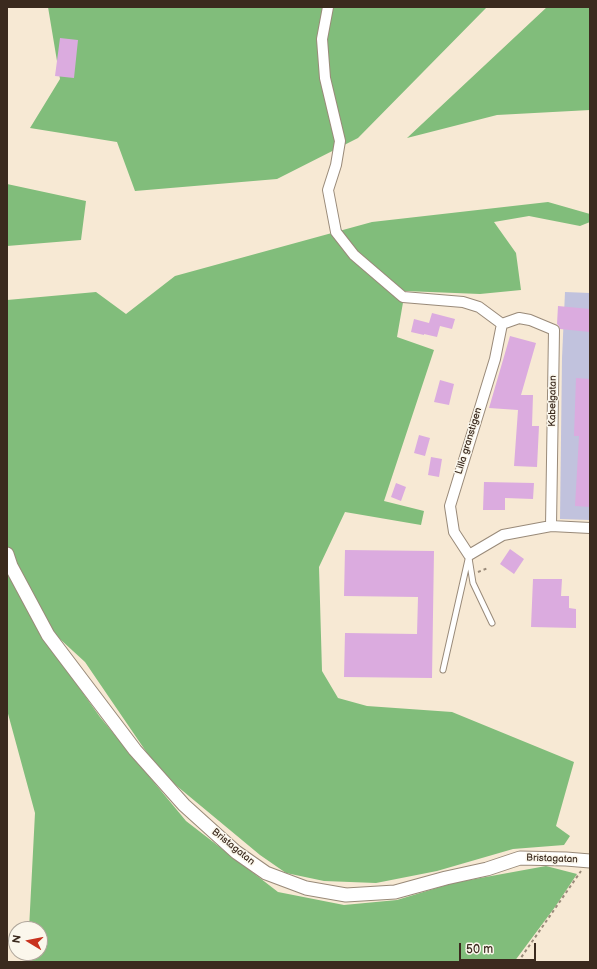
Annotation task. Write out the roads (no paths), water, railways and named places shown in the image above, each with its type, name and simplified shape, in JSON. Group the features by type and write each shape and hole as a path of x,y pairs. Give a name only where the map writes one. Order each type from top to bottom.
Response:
{"street":[{"path":"328,7 322,39 325,78 340,141 336,165 328,190 336,232 354,256 403,298 464,302 479,307 502,324"},
{"name":"Kabelgatan","path":"502,324 519,318 530,320 554,330 551,526"},
{"name":"Lilla granstigen","path":"469,555 454,532 450,506 495,359 502,324"},
{"path":"469,555 503,535 551,526 590,528"},
{"name":"Bristagatan","path":"7,554 11,566 48,635 135,750 184,805 236,852 266,873 306,888 346,895 395,892 446,878 487,869 520,858 589,861"}],"lane":[{"path":"469,555 473,583 492,623"},
{"path":"442,670 469,555"}]}
